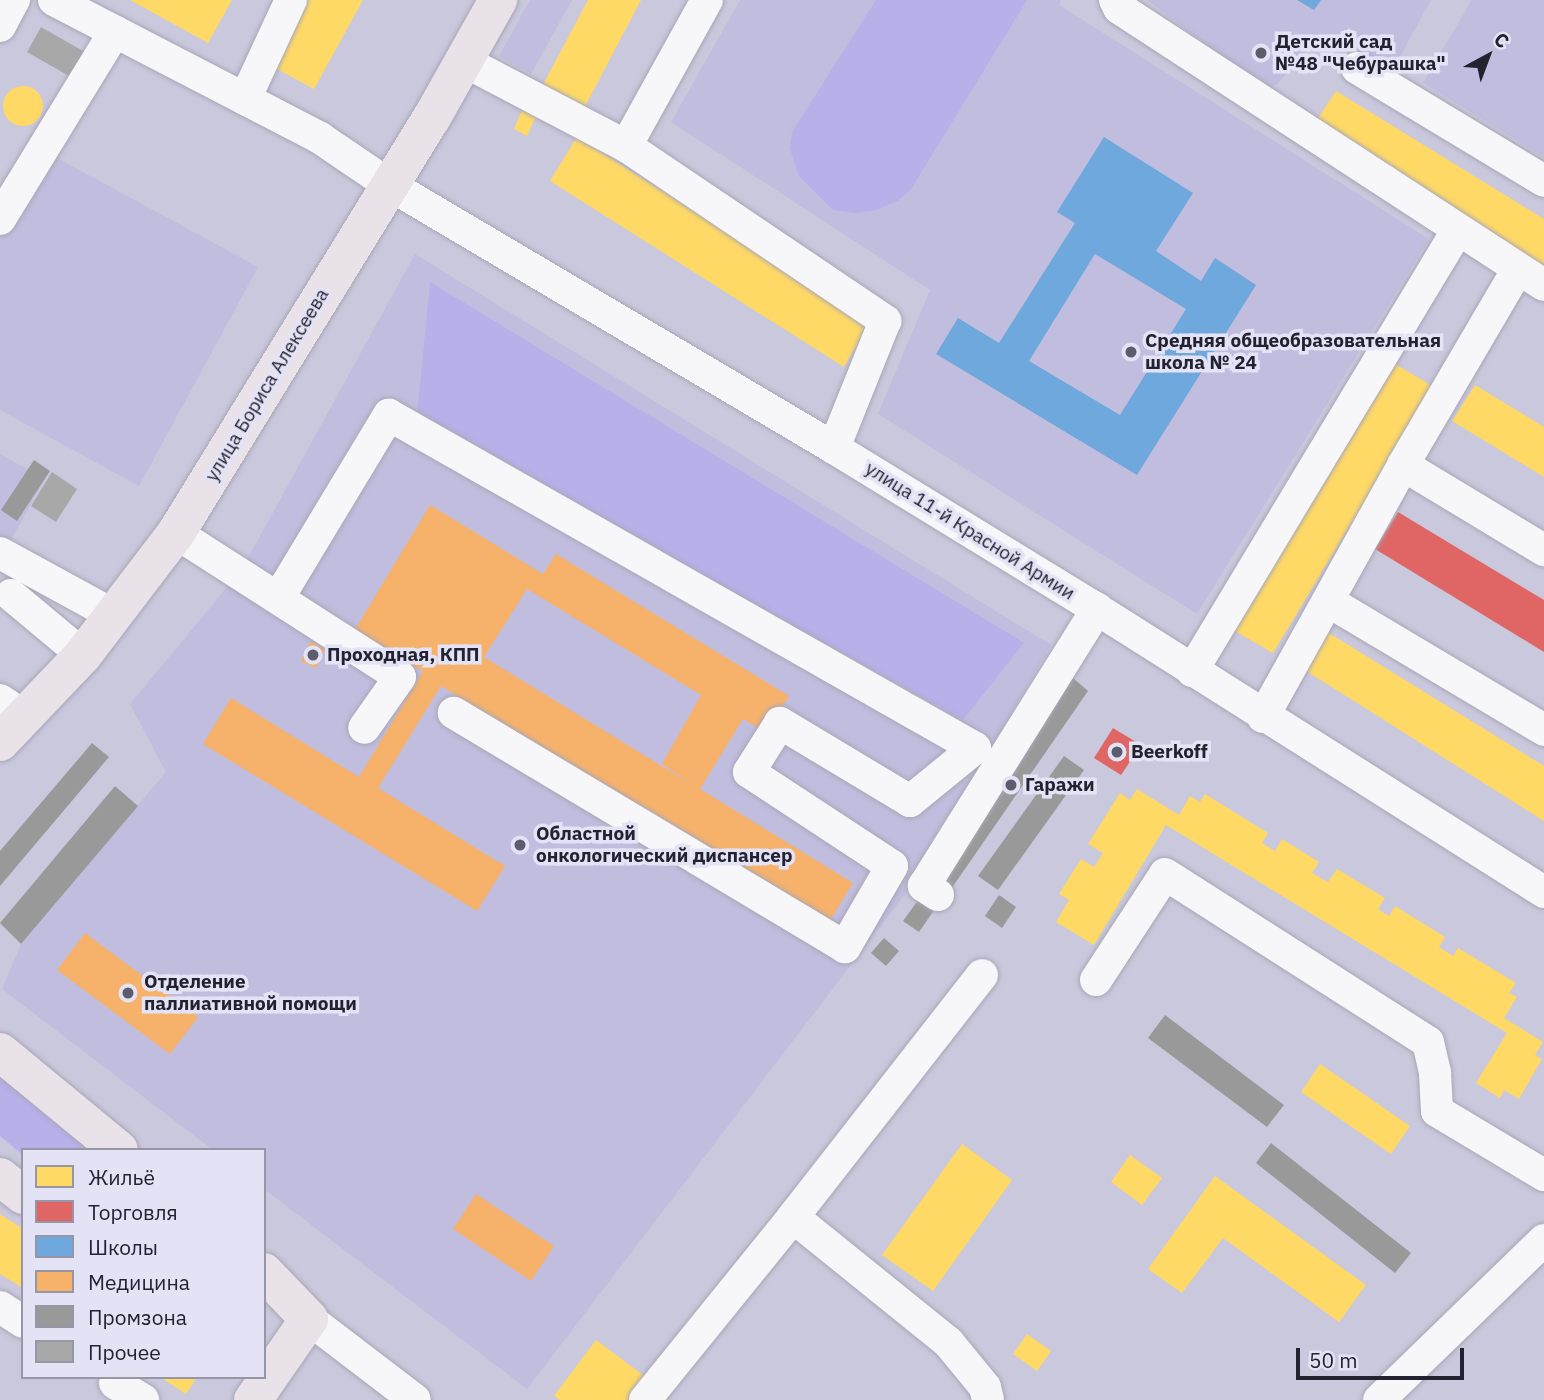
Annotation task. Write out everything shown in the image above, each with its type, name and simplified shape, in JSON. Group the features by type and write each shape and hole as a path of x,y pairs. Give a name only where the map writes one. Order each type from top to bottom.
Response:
{"main road":[{"name":"улица Бориса Алексеева","path":"8,720 83,655 176,533 464,61 498,0"},
{"path":"0,1052 117,1148"},
{"path":"0,1177 21,1193"},
{"path":"266,1274 309,1319 266,1378"}],"street":[{"path":"0,26 14,0"},
{"name":"улица 11-й Красной Армии","path":"54,0 320,138 388,184 834,448 1097,609 1544,892"},
{"path":"245,99 291,0"},
{"path":"626,146 707,0"},
{"path":"1115,0 1119,8 1531,277 1403,465 1264,717"},
{"path":"0,219 115,31"},
{"path":"464,61 626,146 885,321 834,448"},
{"path":"1357,68 1544,181"},
{"path":"1192,671 1457,231"},
{"path":"279,597 389,415 975,748 910,801 780,723 749,772 892,866 845,947 454,713"},
{"path":"1403,465 1544,550"},
{"path":"176,533 400,677 364,729"},
{"path":"0,553 115,616"},
{"path":"11,595 83,655"},
{"path":"1328,601 1544,730"},
{"path":"938,895 924,886 1097,609"},
{"path":"1096,980 1165,874 1428,1042 1435,1073 1437,1111 1544,1175"},
{"path":"645,1400 793,1217 982,975"},
{"path":"793,1217 948,1342 985,1387 988,1400"},
{"path":"1379,1400 1544,1240"},
{"path":"0,1307 21,1321"},
{"path":"309,1319 415,1400"},
{"path":"109,1387 143,1400"}],"shaded area":[{"path":"530,0 572,0 531,74 499,56"},
{"name":"Средняя общеобразовательная школа № 24","path":"740,0 1061,0 1059,5 1429,239 1197,614 878,414 930,290 671,122"},
{"path":"876,0 1027,0 911,189 899,200 876,210 855,213 833,210 799,176 790,149 792,132"},
{"name":"Детский сад №48 \"Чебурашка\"","path":"1147,0 1431,0 1392,71 1339,39 1315,43 1276,85 1263,87"},
{"path":"1472,0 1544,0 1544,157 1423,83"},
{"path":"48,153 258,267 139,486 0,410 0,236"},
{"name":"Областной онкологический диспансер","path":"415,254 1051,645 912,885 527,1389 266,1191 266,1148 210,1148 2,989 21,944 166,772 130,704 242,569"},
{"path":"430,282 1024,643 963,720 417,417"},
{"path":"0,454 45,479 0,559"},
{"path":"0,1069 95,1148 21,1148 21,1153 0,1136"}],"building: Жильё":[{"path":"130,0 232,0 208,43"},
{"path":"303,0 363,0 314,89 268,64"},
{"path":"588,0 641,0 579,118 537,96"},
{"path":"23,86 37,92 43,106 37,120 23,126 9,120 3,106 9,92"},
{"path":"1336,91 1544,219 1544,272 1311,129"},
{"path":"522,110 536,117 527,136 514,129"},
{"path":"577,137 870,323 844,367 550,181"},
{"path":"1395,364 1434,387 1273,653 1233,630"},
{"path":"1475,385 1544,427 1544,477 1452,421"},
{"path":"1324,630 1544,766 1544,821 1300,667"},
{"path":"1137,789 1179,815 1190,796 1200,802 1205,794 1268,833 1262,843 1275,851 1282,839 1319,862 1312,873 1328,882 1337,869 1385,898 1378,909 1389,916 1395,906 1445,937 1439,947 1453,956 1458,948 1516,983 1509,993 1517,997 1504,1018 1543,1042 1535,1055 1542,1059 1519,1099 1504,1090 1500,1098 1476,1083 1507,1033 1166,825 1094,945 1056,922 1069,900 1059,894 1081,859 1094,867 1103,853 1088,844 1120,793 1130,800"},
{"path":"1320,1064 1410,1126 1391,1154 1301,1092"},
{"path":"962,1144 1012,1180 933,1291 882,1255"},
{"path":"1130,1155 1162,1178 1142,1205 1111,1182"},
{"path":"1215,1176 1366,1285 1339,1322 1223,1238 1182,1293 1148,1269"},
{"path":"0,1214 21,1228 21,1287 0,1274"},
{"path":"1027,1334 1051,1351 1037,1371 1013,1354"},
{"path":"596,1340 647,1378 631,1400 560,1400 554,1396"},
{"path":"163,1379 196,1379 186,1394"}],"building: Торговля":[{"path":"1398,512 1544,600 1544,652 1375,549"},
{"name":"Beerkoff","path":"1113,728 1141,745 1121,775 1094,758"}],"building: Школы":[{"path":"1297,0 1321,0 1314,10"},
{"path":"1104,137 1193,193 1156,251 1201,281 1215,258 1256,285 1137,475 936,354 958,318 999,343 1075,223 1057,212","holes":["1095,254 1186,309 1120,415 1029,361"]}],"building: Медицина":[{"path":"430,505 543,574 556,554 789,696 766,733 743,719 700,789 853,883 828,924 441,686 378,788 505,866 477,911 203,744 231,698 359,777 423,671 353,633","holes":["527,589 701,695 662,764 691,784 484,657"]},
{"name":"Проходная, КПП","path":"311,641 325,649 316,668 301,661"},
{"name":"Отделение паллиативной помощи","path":"85,933 198,1017 170,1054 57,970"},
{"path":"476,1194 554,1246 531,1281 453,1229"}],"building: Промзона":[{"path":"34,460 50,471 17,521 1,510"},
{"name":"Гаражи","path":"1073,678 1088,691 949,892 934,880"},
{"path":"92,743 109,757 0,886 0,851"},
{"path":"1064,756 1084,770 998,890 978,876"},
{"path":"115,786 138,806 21,944 0,923"},
{"path":"924,892 939,903 919,932 903,921"},
{"path":"999,895 1016,907 1002,928 985,916"},
{"path":"884,938 899,951 886,966 871,953"},
{"path":"1165,1015 1284,1105 1267,1127 1148,1038"},
{"path":"1271,1143 1411,1253 1395,1273 1256,1163"}],"building: Прочее":[{"path":"41,27 90,55 76,80 27,52"},
{"path":"52,472 77,489 56,522 31,506"}],"place":[{"name":"Детский сад №48 \"Чебурашка\"","path":"1261,53"},
{"name":"Средняя общеобразовательная школа № 24","path":"1131,352"},
{"name":"Проходная, КПП","path":"313,655"},
{"name":"Beerkoff","path":"1117,752"},
{"name":"Гаражи","path":"1011,785"},
{"name":"Областной онкологический диспансер","path":"520,845"},
{"name":"Отделение паллиативной помощи","path":"128,993"}]}
